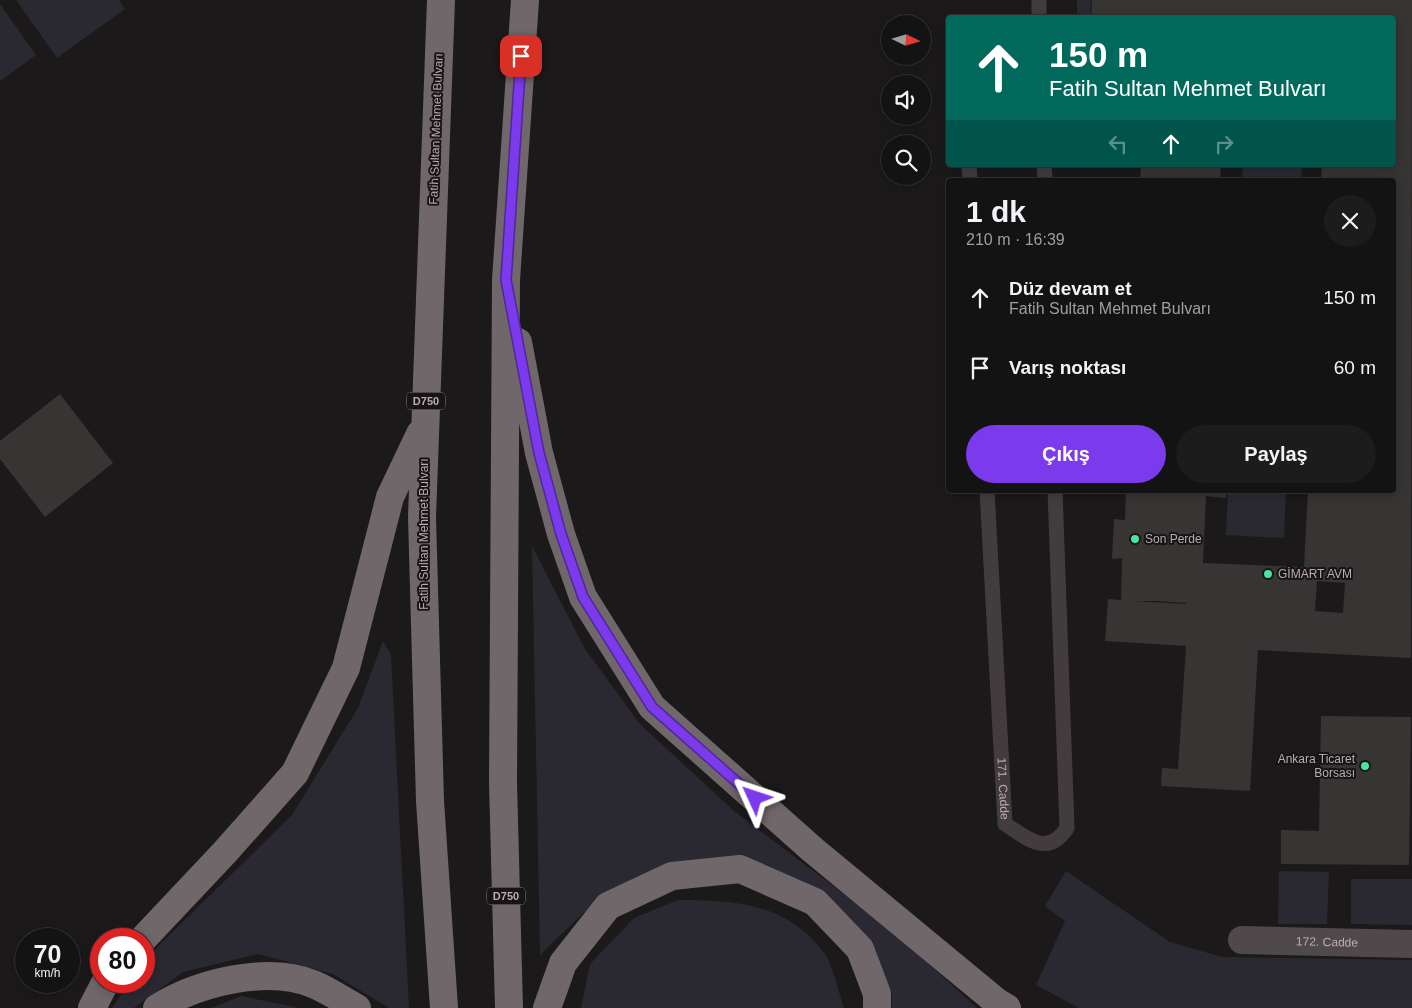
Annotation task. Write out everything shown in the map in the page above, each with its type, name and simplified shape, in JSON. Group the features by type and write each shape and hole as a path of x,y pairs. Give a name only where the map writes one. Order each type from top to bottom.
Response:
{"highway":[{"name":"Fatih Sultan Mehmet Bulvarı","path":"441,0 422,517 430,801 444,1008"},
{"name":"D750","path":"509,1008 503,783 506,280 525,0"},
{"path":"506,280 539,453 561,534 583,597 652,707 813,850 997,1002 1007,1008"},
{"path":"153,928 225,852 294,773 346,668 390,497 425,424"},
{"path":"547,1008 563,963 608,906 672,876 740,869 815,902 860,948 877,994 878,1008"},
{"path":"157,1008 187,991 231,979 275,977 312,983 357,1008"},
{"path":"92,1008 100,993"}],"street":[{"name":"172. Cadde","path":"1242,940 1412,944"}],"lane":[{"path":"1039,0 1039,15"},
{"name":"171. Cadde","path":"987,493 1005,824 1034,843 1042,844 1056,840 1067,828 1055,493"}],"shaded area":[{"path":"16,0 119,0 125,9 57,58"},
{"path":"1077,0 1091,0 1090,15 1077,15"},
{"path":"0,4 36,55 0,81"},
{"path":"1243,167 1302,168 1301,178 1242,178"},
{"path":"1228,493 1286,493 1284,538 1226,535"},
{"path":"532,546 585,649 640,724 734,811 893,931 977,1008 892,1008 892,995 871,945 776,873 600,897 540,955"},
{"path":"383,641 391,655 409,1008 389,1008 333,974 258,954 183,972 155,993 155,949 292,815 358,708"},
{"path":"1066,871 1170,942 1222,957 1412,960 1412,1008 1079,1008 1036,985 1065,921 1045,906"},
{"path":"1279,871 1329,872 1327,924 1278,924"},
{"path":"1351,879 1412,879 1412,925 1351,924"},
{"path":"678,900 720,901 740,904 759,908 794,924 810,937 828,959 844,1008 581,1008 590,964 634,918"},
{"path":"122,993 154,993 134,1008 112,1008"},
{"path":"241,996 300,1008 211,1008"}],"building":[{"path":"1092,0 1412,0 1411,658 1258,650 1250,791 1161,786 1162,768 1178,769 1186,646 1105,641 1108,599 1121,600 1122,558 1112,559 1114,519 1125,520 1126,493 1226,493 1226,498 1206,496 1203,563 1304,567 1308,493 1396,493 1396,178 1321,178 1322,167 1396,167 1396,15 1091,15","holes":["1317,581 1345,583 1343,613 1315,611","1134,601 1186,603 1186,604"]},
{"path":"1141,167 1221,167 1220,178 1140,178"},
{"path":"60,394 113,463 45,517 0,459 0,441"},
{"name":"Ankara Ticaret Borsası","path":"1321,716 1411,717 1409,865 1281,864 1281,830 1319,831"}],"place":[{"name":"Son Perde","path":"1135,539"},
{"name":"GİMART AVM","path":"1268,574"},
{"name":"Ankara Ticaret Borsası","path":"1365,766"}],"route":[{"path":"521,56 506,280 539,453 561,534 583,597 652,707 755,798"}]}
